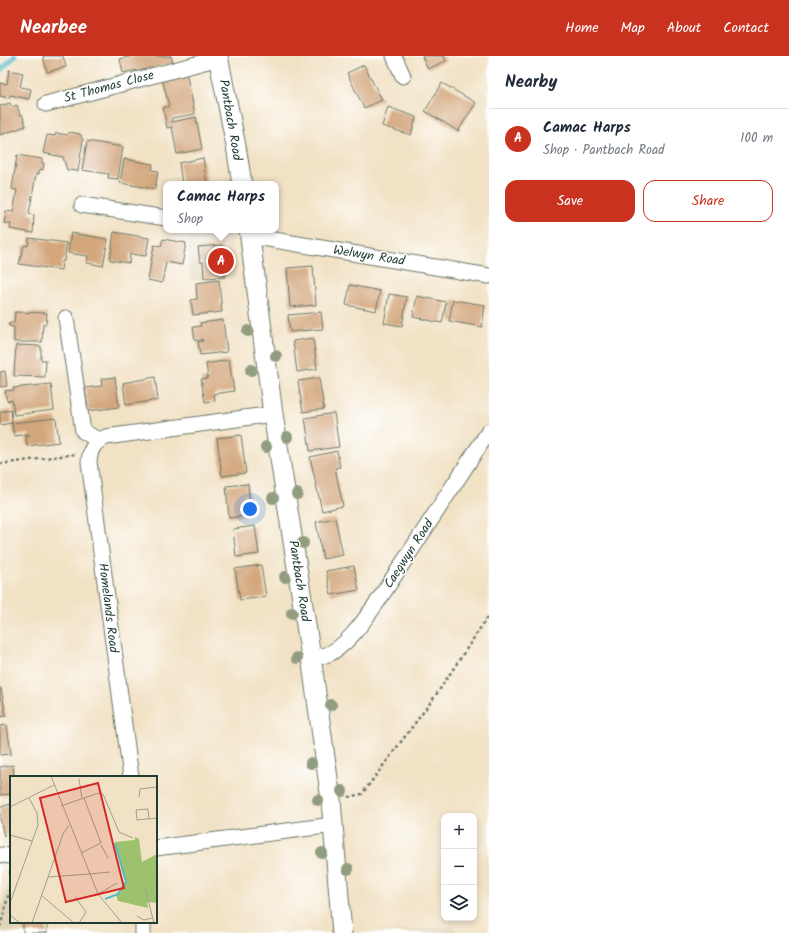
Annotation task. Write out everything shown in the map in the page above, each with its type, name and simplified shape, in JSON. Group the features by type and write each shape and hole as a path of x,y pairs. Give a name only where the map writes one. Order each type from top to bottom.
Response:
{"street":[{"path":"394,56 403,76"},
{"name":"St Thomas Close","path":"46,104 219,57"},
{"name":"Pantbach Road","path":"219,57 242,181"},
{"path":"82,205 163,218"},
{"name":"Pantbach Road","path":"247,233 273,414 311,657 333,825 342,933"},
{"name":"Welwyn Road","path":"252,233 489,276"},
{"path":"66,318 83,431 98,440 106,437 273,414"},
{"name":"Caegwyn Road","path":"311,657 326,655 335,650 348,639 361,624 489,431"},
{"name":"Homelands Road","path":"98,440 92,446 89,462 131,776"},
{"path":"157,848 333,825"},
{"path":"0,854 10,856"}],"path":[{"path":"0,464 76,454"},
{"path":"348,797 362,794 436,695 489,615"},
{"path":"0,927 10,889"}],"shaded area":[{"path":"187,233 218,233 231,235 236,277 190,281"},
{"path":"7,868 10,868 10,923 47,923 47,933 0,933 0,914 8,883"},
{"path":"454,926 455,933 376,933"}],"building":[{"path":"43,56 63,56 66,67 47,72"},
{"path":"133,56 171,56 173,63 137,72 136,70 123,73 120,59"},
{"path":"422,56 444,56 446,61 428,69"},
{"path":"364,65 382,100 364,108 347,73"},
{"path":"9,70 23,73 20,87 31,89 29,99 10,95 9,98 0,96 0,83 7,84"},
{"path":"186,72 195,114 172,118 172,122 196,117 202,149 177,154 172,127 167,128 163,108 169,106 162,78"},
{"path":"442,83 476,103 458,131 425,111"},
{"path":"10,103 12,107 17,105 26,126 0,135 0,106"},
{"path":"388,107 416,117 411,135 382,126"},
{"path":"70,132 80,134 83,140 78,171 67,170 63,157 43,153 47,135 55,136 56,133 67,135"},
{"path":"87,141 123,147 118,179 108,178 109,174 82,170"},
{"path":"17,155 42,159 42,163 44,163 43,170 40,169 39,174 36,174 29,214 34,215 33,233 10,229 11,224 4,223 6,211 13,212 17,190 12,189"},
{"path":"203,158 207,181 182,181 179,163"},
{"path":"124,159 153,164 152,170 158,171 155,189 120,183"},
{"path":"114,232 149,238 146,256 130,254 129,263 110,260"},
{"path":"71,233 108,239 103,266 87,263 88,256 68,253"},
{"path":"29,238 67,243 61,270 19,264 24,245 28,246"},
{"path":"163,239 186,243 182,265 166,262 162,283 148,280 154,245 161,246"},
{"path":"222,245 225,277 204,278 203,262 200,262 198,247"},
{"path":"313,266 316,305 290,307 287,268"},
{"path":"219,280 222,312 193,315 191,300 197,299 196,283"},
{"path":"350,285 380,291 376,311 346,305"},
{"path":"389,294 407,297 402,326 384,323"},
{"path":"417,296 446,302 442,323 413,317"},
{"path":"453,300 485,305 482,327 449,321"},
{"path":"15,312 47,313 46,324 43,324 42,342 14,342 14,327 9,326 9,323 14,323"},
{"path":"321,312 323,329 290,332 288,315"},
{"path":"223,320 227,352 200,355 198,342 203,341 202,339 195,341 193,327 201,326 200,323"},
{"path":"313,338 317,369 297,372 293,341"},
{"path":"16,345 41,346 41,360 46,360 45,377 14,376"},
{"path":"229,360 234,391 214,394 215,401 205,402 201,379 208,378 206,364"},
{"path":"5,371 7,386 0,387 0,372"},
{"path":"115,377 119,407 88,411 85,388 102,386 101,379"},
{"path":"155,377 158,400 126,405 123,383"},
{"path":"319,378 324,409 303,412 298,381"},
{"path":"51,384 54,410 14,415 12,400 7,401 5,391 14,390 13,388"},
{"path":"11,410 12,423 0,425 0,412"},
{"path":"334,413 339,447 310,451 305,418"},
{"path":"56,418 59,442 27,446 26,437 30,436 29,434 14,436 12,423"},
{"path":"241,435 246,473 222,476 217,438"},
{"path":"337,451 340,467 335,468 343,506 322,511 310,457"},
{"path":"248,484 251,515 229,518 226,486"},
{"path":"335,518 343,555 323,559 316,522"},
{"path":"255,526 259,554 236,557 233,529"},
{"path":"261,565 266,597 240,600 235,569"},
{"path":"354,566 359,590 331,595 326,571"},
{"path":"0,688 6,716 0,717"},
{"path":"7,725 11,754 0,755 0,726"},
{"path":"13,765 14,776 10,776 10,794 0,795 0,767"},
{"path":"10,804 10,834 4,836 0,818 0,807"},
{"path":"23,923 47,923 47,933 23,933"}],"waterway":[{"path":"0,71 15,56"}],"place":[{"name":"Camac Harps","path":"221,261"}]}
